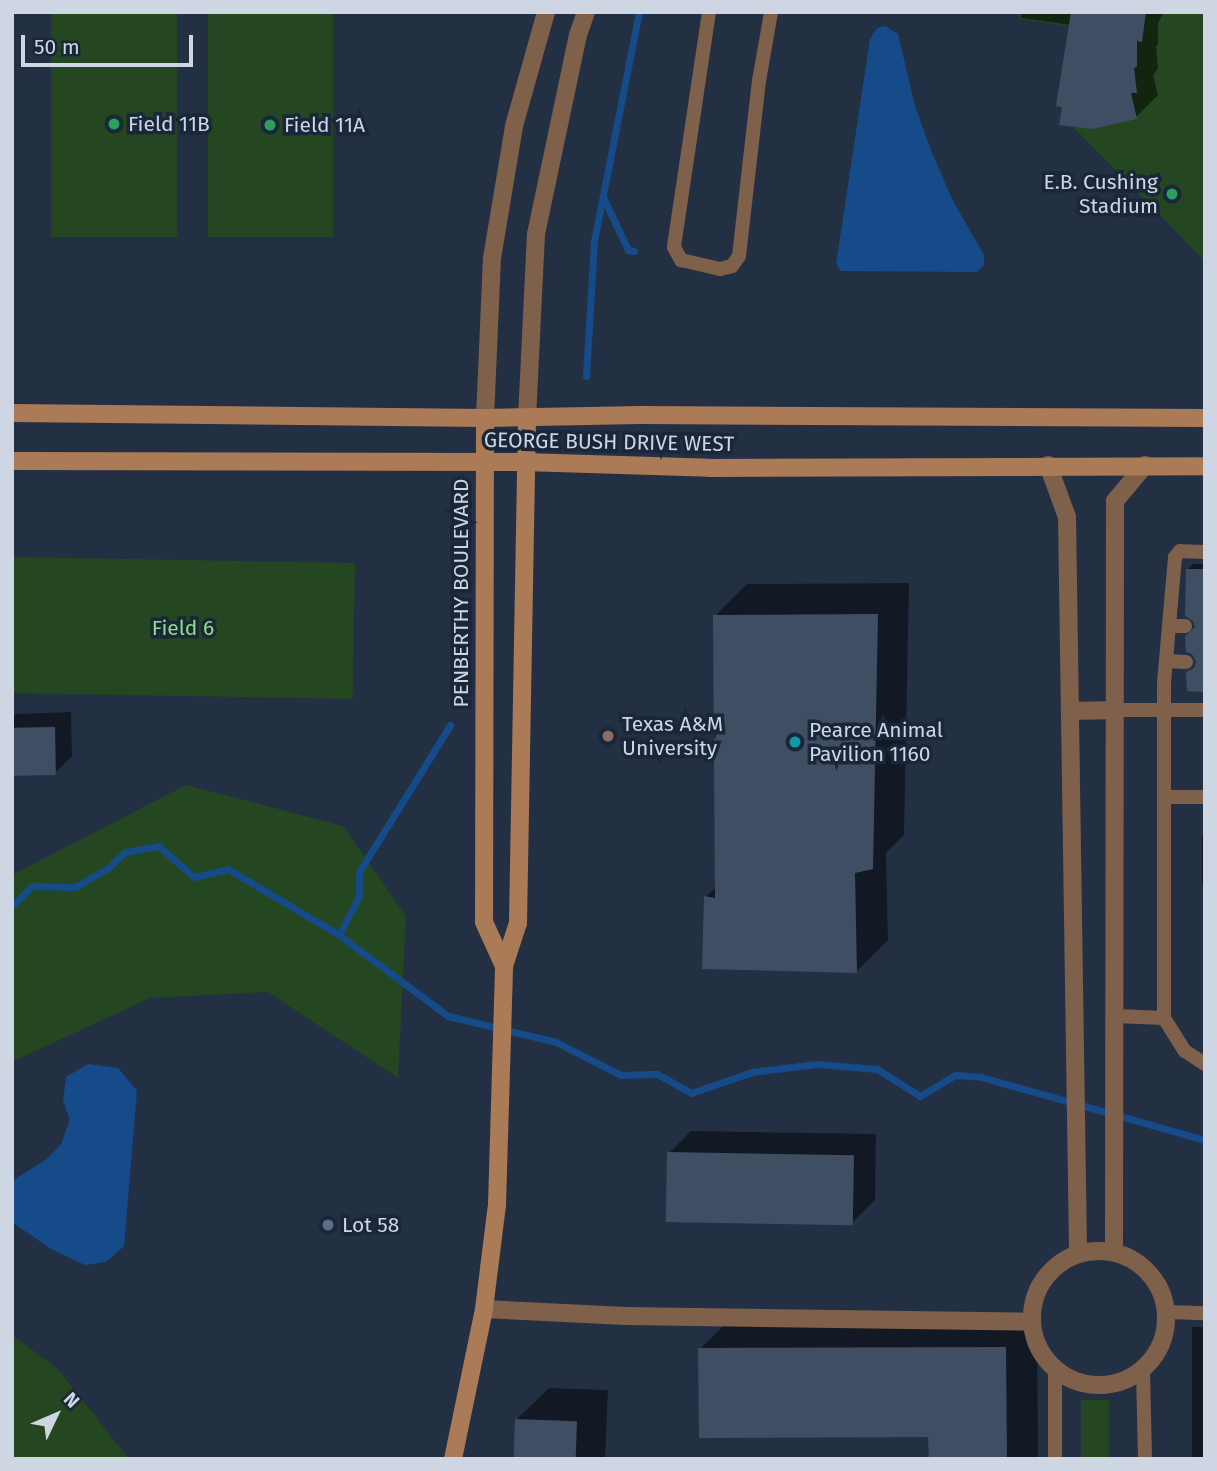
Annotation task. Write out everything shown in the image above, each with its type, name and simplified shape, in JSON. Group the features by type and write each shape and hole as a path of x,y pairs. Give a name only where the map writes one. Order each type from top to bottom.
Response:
{"main road":[{"name":"GEORGE BUSH DRIVE WEST","path":"12,413 485,418 641,415 1205,418"},
{"name":"PENBERTHY BOULEVARD","path":"485,418 484,922 505,966"},
{"path":"453,1459 484,1309 497,1205 502,1002 505,966 518,923 524,462 527,418"},
{"name":"GEORGE BUSH DRIVE WEST","path":"12,461 524,462 710,468 1205,466"}],"street":[{"name":"PENBERTHY BOULEVARD","path":"485,418 492,258 514,126 546,12"},
{"path":"527,418 536,234 578,34 586,12"},
{"path":"1048,465 1067,517 1078,1254"},
{"path":"1114,1252 1115,501 1145,466"},
{"path":"1070,711 1115,710"},
{"path":"1114,1252 1139,1264 1158,1285 1167,1312 1165,1334 1157,1354 1143,1370 1122,1382 1099,1386 1076,1382 1055,1370 1034,1340 1031,1322 1033,1300 1043,1280 1058,1264 1078,1254 1114,1252"},
{"path":"484,1309 626,1316 1031,1322"}],"lane":[{"path":"709,12 674,242 681,260 720,269 732,265 738,256 759,80 771,12"},
{"path":"1205,552 1181,551 1175,557 1179,591 1169,626 1164,710 1164,1018 1185,1051 1205,1065"},
{"path":"1169,626 1185,626"},
{"path":"1166,661 1186,662"},
{"path":"1115,710 1205,710"},
{"path":"1164,797 1205,797"},
{"path":"1115,1016 1164,1018"},
{"path":"1167,1312 1205,1313"},
{"path":"1055,1370 1055,1459"},
{"path":"1143,1370 1145,1459"}],"green space":[{"name":"Field 11B","path":"51,12 177,12 177,237 51,237"},
{"name":"Field 11A","path":"208,12 333,12 333,237 208,237"},
{"name":"E.B. Cushing Stadium","path":"1019,12 1205,12 1205,261 1072,126 1062,108 1056,106 1069,26 1019,19"},
{"name":"Field 6","path":"12,557 355,563 353,699 12,693"},
{"path":"186,785 343,826 406,916 398,1078 268,992 150,998 12,1062 12,875"},
{"path":"12,1335 57,1368 129,1459 12,1459"},
{"path":"1081,1400 1109,1400 1109,1459 1081,1459"}],"water":[{"path":"885,26 898,34 915,106 931,150 953,201 984,255 984,265 977,272 841,271 836,264 870,39 877,28"},
{"path":"88,1064 118,1068 137,1091 124,1246 106,1262 85,1265 51,1249 12,1222 12,1181 47,1159 61,1144 70,1120 63,1101 66,1077"}],"building":[{"path":"1071,12 1146,12 1142,42 1137,41 1137,67 1134,68 1137,93 1131,93 1137,119 1092,129 1059,125 1062,107 1056,106"},
{"path":"1186,569 1205,569 1205,692 1187,691 1186,672 1194,668 1196,662 1192,654 1186,652 1185,636 1195,627 1193,621 1185,616"},
{"name":"Pearce Animal Pavilion 1160","path":"878,614 873,869 855,873 857,973 702,969 704,896 715,898 713,615"},
{"path":"55,727 56,775 13,776 12,728"},
{"path":"667,1152 854,1155 853,1225 666,1222"},
{"path":"1006,1347 1007,1459 929,1459 928,1437 699,1438 698,1348"},
{"path":"515,1419 577,1421 576,1459 514,1459"}],"waterway":[{"path":"586,376 594,241 639,12"},
{"path":"603,197 628,250 634,251"},
{"path":"339,935 359,896 359,872 450,725"},
{"path":"12,906 32,886 75,887 108,868 125,852 158,846 194,877 228,869 339,935 448,1016 556,1042 621,1075 657,1074 691,1093 752,1072 817,1064 877,1069 920,1096 955,1075 981,1077 1205,1140"}],"place":[{"name":"Field 11B","path":"114,124"},
{"name":"Field 11A","path":"270,125"},
{"name":"E.B. Cushing Stadium","path":"1172,194"},
{"name":"Texas A&M University","path":"608,736"},
{"name":"Pearce Animal Pavilion 1160","path":"795,742"},
{"name":"Lot 58","path":"328,1225"}]}
